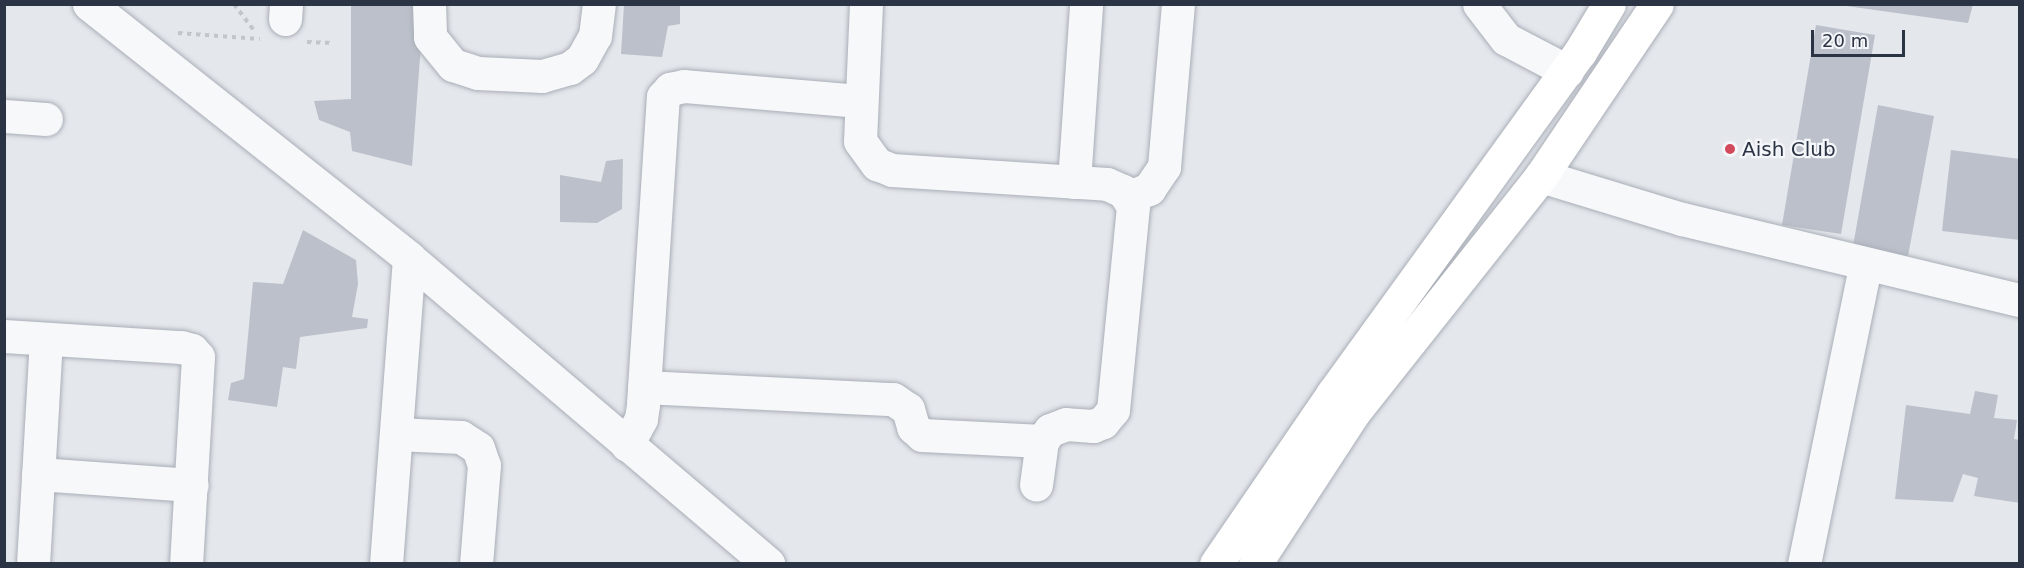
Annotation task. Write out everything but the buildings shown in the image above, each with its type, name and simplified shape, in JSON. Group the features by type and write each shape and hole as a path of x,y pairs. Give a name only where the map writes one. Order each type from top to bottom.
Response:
{"main road":[{"path":"1216,564 1333,393 1567,71 1610,4"},
{"path":"1255,564 1354,412 1541,176 1657,4"}],"street":[{"path":"89,4 409,258 769,564"},
{"path":"429,4 430,37 453,65 478,73 542,76 564,71 582,59 595,36 599,4"},
{"path":"859,4 866,5 860,100 860,141 877,164 892,170 1116,186 1129,197 1134,216 1113,410 1103,422 1093,426 1057,425 1042,441 1036,485"},
{"path":"1074,182 1086,4"},
{"path":"1129,197 1149,189 1164,167 1178,4"},
{"path":"1479,4 1506,39 1567,71"},
{"path":"627,445 641,419 663,97 670,89 684,86 860,100"},
{"path":"4,117 46,119"},
{"path":"1541,176 1682,219 1865,266 2019,300"},
{"path":"386,564 409,258"},
{"path":"1804,564 1865,266"},
{"path":"4,336 192,350 200,367 186,564"},
{"path":"33,564 46,339"},
{"path":"644,387 893,399 904,404 913,427 922,435 1042,441"},
{"path":"396,434 461,437 478,448 484,465 476,564"},
{"path":"38,474 192,485"}],"path":[{"path":"172,33 264,39 234,4"},
{"path":"290,21 333,43"}],"place":[{"name":"Aish Club","path":"1730,149"}]}
